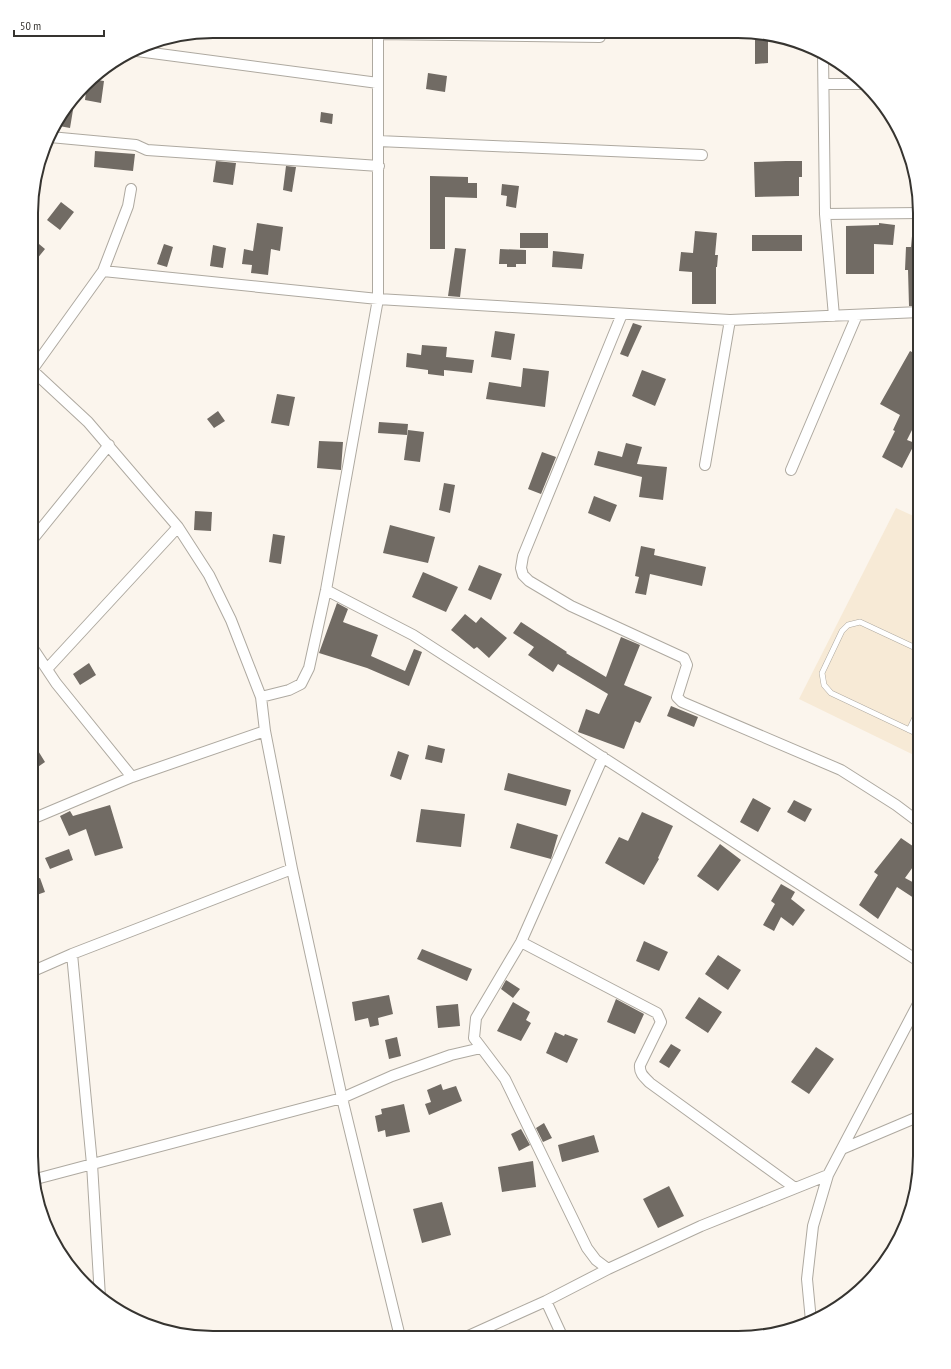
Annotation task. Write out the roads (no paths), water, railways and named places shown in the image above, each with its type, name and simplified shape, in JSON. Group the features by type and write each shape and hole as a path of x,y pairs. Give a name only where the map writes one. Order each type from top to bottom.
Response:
{"street":[{"path":"261,697 289,690 301,684 309,668 326,590 378,299 378,38"},
{"path":"144,52 378,84"},
{"path":"823,60 825,214 834,316"},
{"path":"824,84 856,84"},
{"path":"55,137 136,145 147,150 378,166"},
{"path":"378,141 702,155"},
{"path":"38,362 103,271 128,206 131,189"},
{"path":"825,214 913,213"},
{"path":"103,271 378,299 730,320 913,312"},
{"path":"622,314 523,556 521,568 523,575 529,581 571,606 684,658 687,665 678,697 682,702 841,770 896,805 913,818"},
{"path":"791,470 857,315"},
{"path":"705,465 730,320"},
{"path":"38,376 88,422 178,527 209,575 228,614 261,697 265,731 292,869 342,1098 399,1331"},
{"path":"38,533 109,445"},
{"path":"47,669 178,527"},
{"path":"326,590 413,635 913,957"},
{"path":"38,656 132,777"},
{"path":"38,816 132,777 265,731"},
{"path":"603,757 521,942 476,1018 474,1038 480,1048 505,1079 587,1248 596,1260 608,1269"},
{"path":"38,969 72,954 292,869"},
{"path":"521,942 657,1012 661,1022 640,1065 640,1070 643,1075 650,1083 795,1188"},
{"path":"72,954 92,1164 100,1289"},
{"path":"810,1315 807,1279 813,1226 828,1175 913,1013"},
{"path":"39,1178 342,1098 392,1076 451,1055 480,1048"},
{"path":"842,1149 913,1119"},
{"path":"479,1331 546,1301 608,1269 701,1226 828,1175"},
{"path":"546,1301 559,1331"}],"lane":[{"path":"913,647 860,622 854,623 842,631 822,673 824,685 831,693 913,732"},
{"path":"909,730 913,722"}]}
